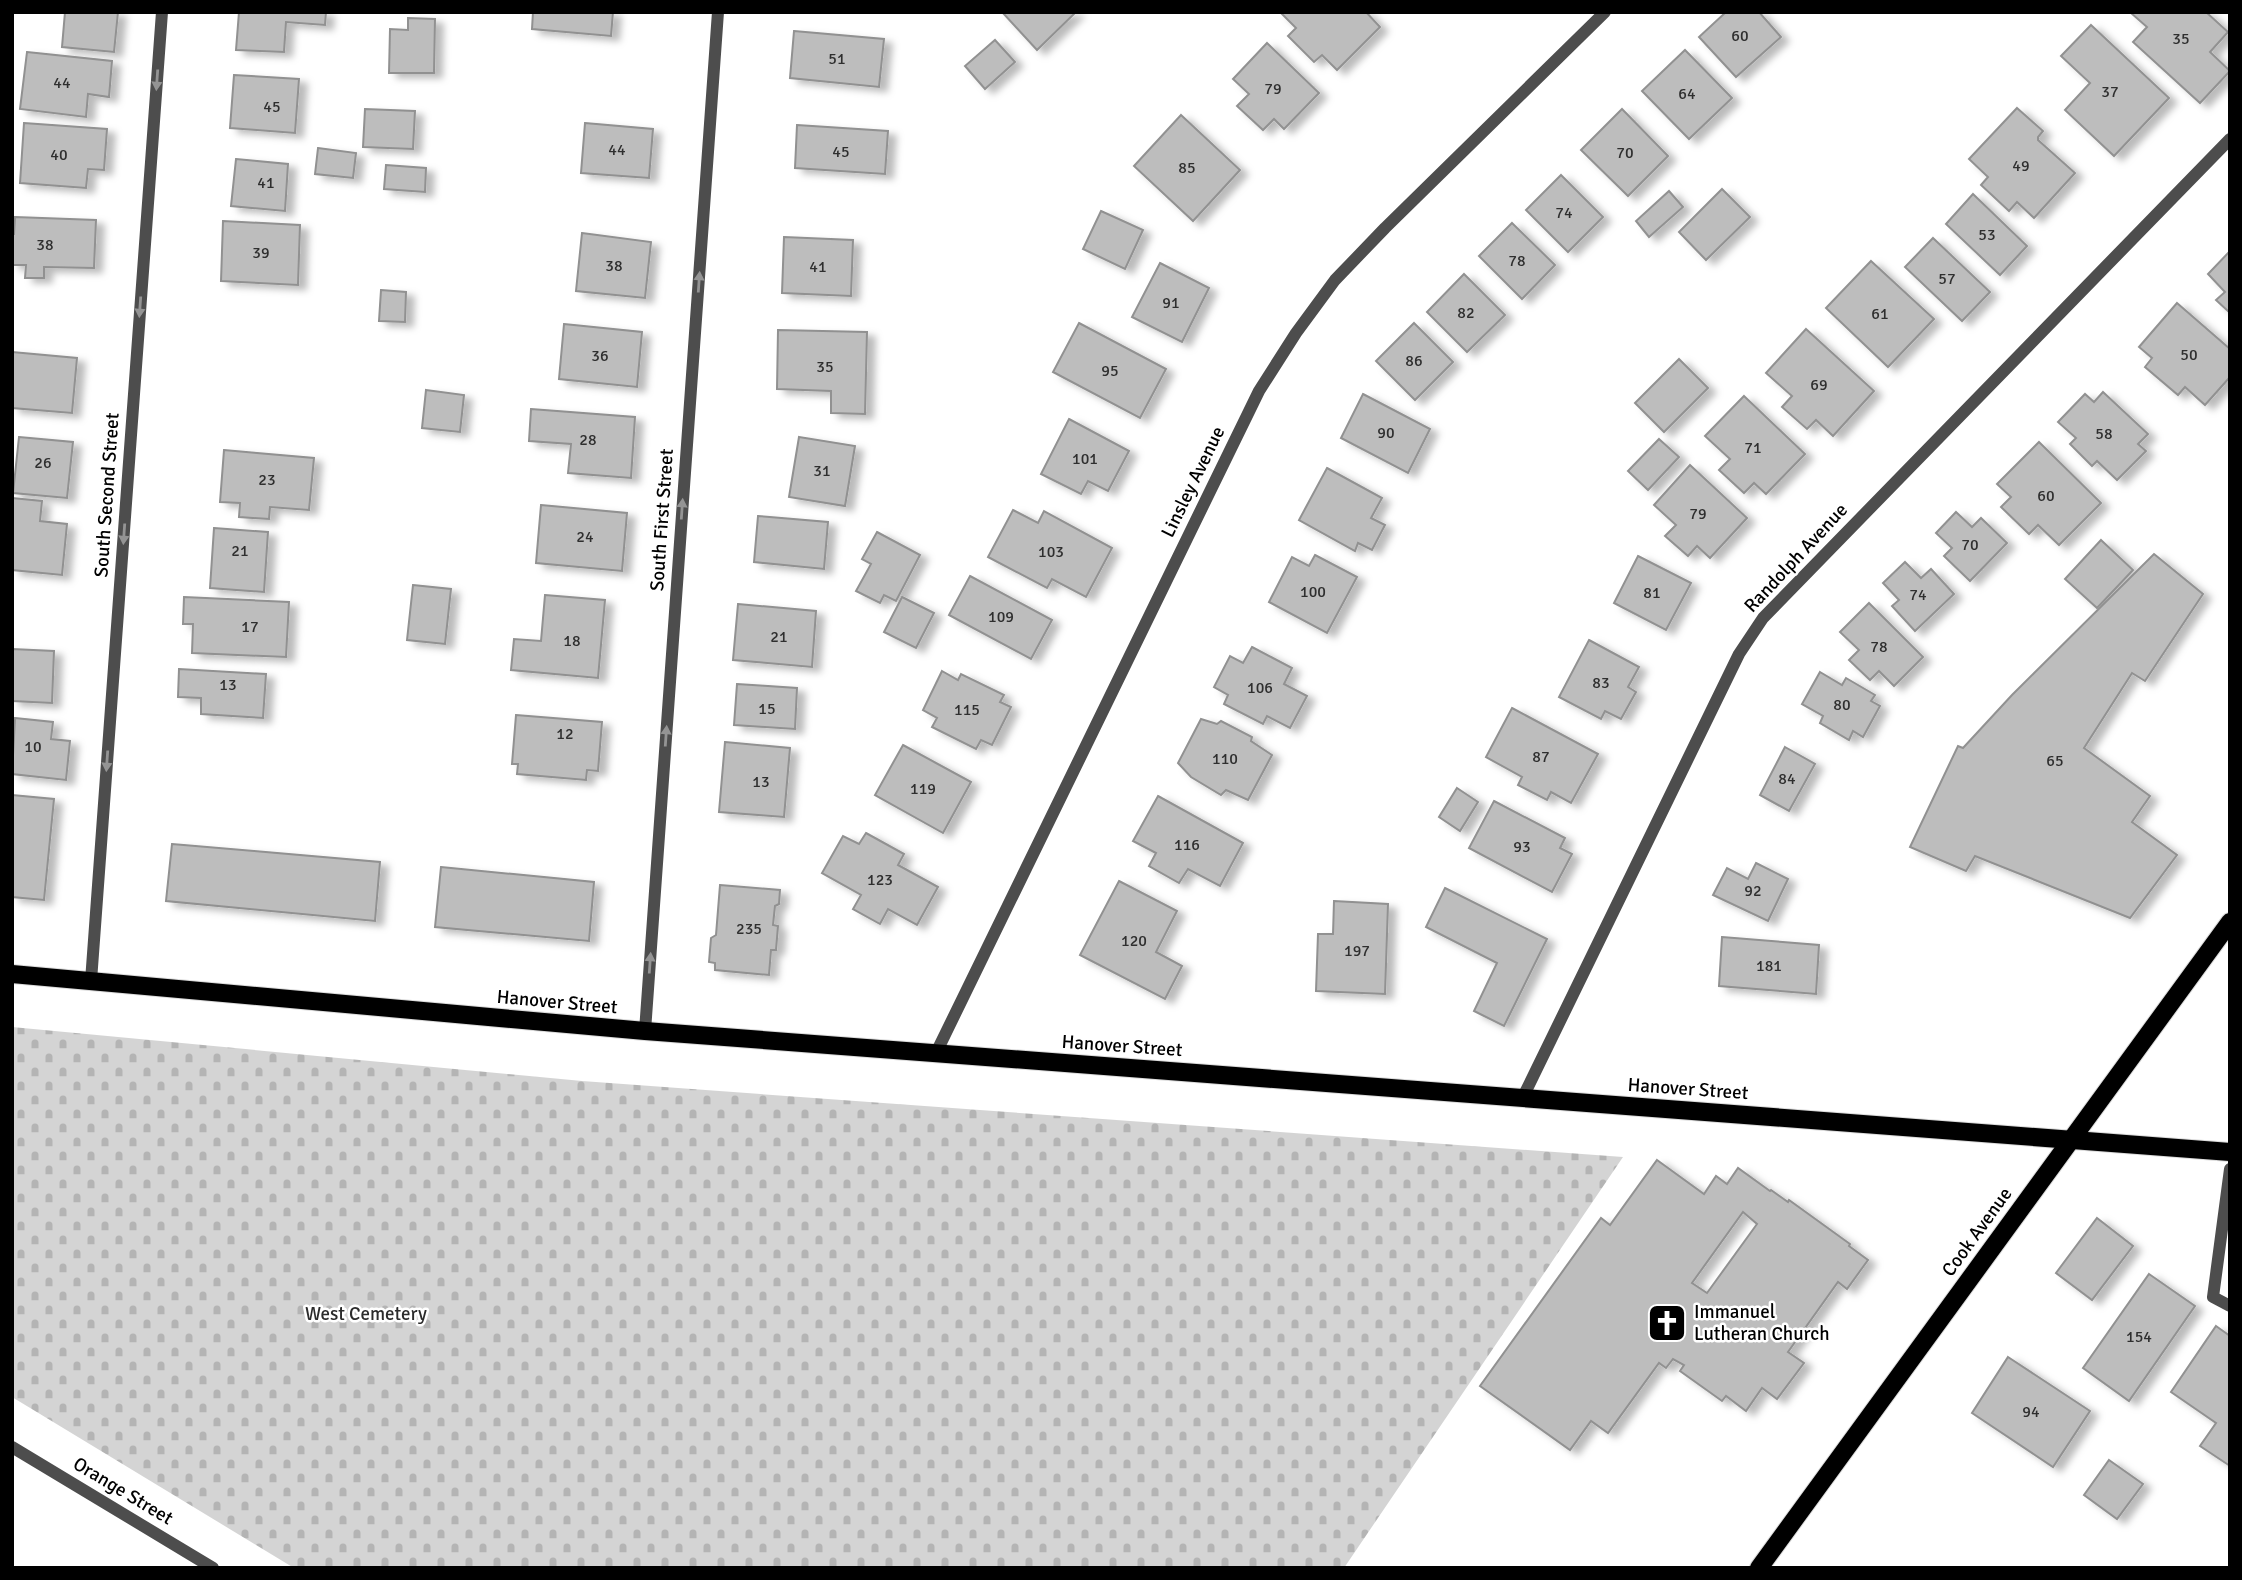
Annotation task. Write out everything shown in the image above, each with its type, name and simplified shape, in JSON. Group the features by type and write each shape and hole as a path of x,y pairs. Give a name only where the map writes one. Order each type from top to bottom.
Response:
{"main road":[{"name":"Cook Avenue","path":"1759,1568 2230,922"},
{"name":"Hanover Street","path":"12,974 645,1031 2230,1152"}],"street":[{"name":"South Second Street","path":"91,981 162,12"},
{"name":"South First Street","path":"645,1031 718,12"},
{"name":"Linsley Avenue","path":"936,1053 1259,391 1296,333 1335,280 1385,228 1605,12"},
{"name":"Randolph Avenue","path":"1523,1097 1739,654 1763,618 2230,139"},
{"path":"2230,1169 2213,1297 2230,1306"},
{"name":"Orange Street","path":"12,1447 213,1568"}],"green space":[{"name":"West Cemetery","path":"12,1027 582,1081 1623,1157 1344,1568 294,1568 12,1397"}],"building":[{"path":"65,12 118,12 114,52 62,47"},
{"path":"239,12 326,12 325,25 286,22 284,52 236,50"},
{"path":"533,12 613,12 611,36 532,29"},
{"path":"1002,12 1076,12 1037,50"},
{"path":"1280,12 1366,12 1380,27 1337,70 1322,55 1314,62 1288,36 1296,28"},
{"path":"1726,12 1759,12 1781,37 1736,77 1699,37"},
{"path":"2206,12 2228,32 2210,52 2230,71 2200,103 2133,42 2147,27 2131,13"},
{"path":"408,18 435,19 434,73 389,73 390,29 408,30"},
{"path":"2091,25 2169,98 2114,156 2065,110 2090,83 2061,56"},
{"path":"794,31 884,39 879,87 790,78"},
{"path":"995,40 1015,62 985,89 965,66"},
{"path":"1267,43 1319,93 1284,129 1274,119 1263,130 1237,106 1249,94 1233,79"},
{"path":"1685,50 1732,98 1689,139 1642,91"},
{"path":"27,52 112,61 109,97 88,94 86,117 20,109"},
{"path":"234,75 299,79 295,133 230,128"},
{"path":"2017,108 2043,131 2038,140 2075,173 2034,218 2017,202 2009,211 1981,185 1988,177 1969,159"},
{"path":"365,109 415,111 413,149 363,147"},
{"path":"1622,109 1668,156 1628,196 1581,150"},
{"path":"1181,115 1240,170 1193,221 1134,166"},
{"path":"24,123 107,129 104,170 88,169 86,188 20,183"},
{"path":"585,123 653,129 649,178 581,173"},
{"path":"797,125 888,131 885,174 795,168"},
{"path":"318,148 356,153 353,178 315,174"},
{"path":"236,159 288,164 285,211 231,206"},
{"path":"386,165 426,168 425,192 384,189"},
{"path":"1561,175 1603,217 1568,252 1526,210"},
{"path":"1722,189 1750,217 1706,260 1679,232"},
{"path":"1669,191 1683,207 1649,237 1636,221"},
{"path":"1973,194 2027,246 2000,275 1946,224"},
{"path":"1101,211 1143,230 1125,269 1083,249"},
{"path":"15,217 96,220 94,268 44,267 44,278 25,278 26,265 12,265"},
{"path":"223,221 300,225 298,285 221,281"},
{"path":"1512,223 1555,265 1522,299 1479,256"},
{"path":"582,233 651,242 645,298 576,291"},
{"path":"784,237 853,240 851,296 782,293"},
{"path":"1933,238 1990,292 1962,321 1905,267"},
{"path":"2230,251 2230,313 2216,300 2225,292 2208,274"},
{"path":"1871,261 1934,319 1888,367 1826,308"},
{"path":"1160,263 1209,288 1182,342 1132,317"},
{"path":"1464,274 1505,315 1467,352 1427,312"},
{"path":"381,290 406,292 405,322 379,321"},
{"path":"2177,303 2230,349 2230,377 2205,405 2185,387 2178,395 2145,367 2152,358 2139,347"},
{"path":"1079,323 1166,369 1140,418 1053,372"},
{"path":"1414,323 1453,362 1415,400 1376,361"},
{"path":"564,324 642,332 637,387 559,379"},
{"path":"1806,329 1874,391 1833,436 1816,420 1807,429 1782,407 1792,396 1766,373"},
{"path":"778,330 867,332 865,414 831,413 831,391 777,389"},
{"path":"12,352 77,358 72,413 12,408"},
{"path":"1679,359 1708,388 1664,432 1635,403"},
{"path":"426,390 464,395 460,432 422,428"},
{"path":"2103,392 2148,434 2138,444 2146,451 2117,480 2097,461 2092,466 2070,444 2076,438 2058,422 2085,394 2094,402"},
{"path":"1363,394 1430,429 1408,473 1341,438"},
{"path":"1744,396 1805,454 1766,494 1754,483 1744,493 1719,470 1730,459 1705,436"},
{"path":"531,409 635,417 631,478 568,473 571,444 529,441"},
{"path":"1069,419 1129,451 1108,491 1088,481 1081,494 1041,474"},
{"path":"19,437 73,442 67,498 13,493"},
{"path":"799,437 855,446 845,506 789,497"},
{"path":"1659,439 1679,457 1648,490 1628,471"},
{"path":"2039,442 2101,503 2059,545 2038,525 2029,534 2001,507 2011,497 1997,484"},
{"path":"224,450 314,458 309,510 270,507 269,519 239,517 240,503 220,502"},
{"path":"1690,465 1747,518 1710,558 1697,546 1688,556 1665,536 1676,525 1654,505"},
{"path":"1327,468 1382,498 1371,518 1385,525 1372,550 1358,543 1355,551 1299,520"},
{"path":"12,498 42,501 40,521 67,524 62,575 12,570"},
{"path":"541,505 627,513 622,571 536,563"},
{"path":"1013,510 1038,523 1044,511 1112,548 1086,597 1052,579 1047,588 988,557"},
{"path":"1956,512 1972,527 1981,518 2007,543 1970,581 1944,556 1952,548 1936,533"},
{"path":"758,516 828,522 824,569 754,562"},
{"path":"214,528 268,532 264,592 210,588"},
{"path":"877,532 920,555 896,601 884,595 880,603 856,591 871,564 862,559"},
{"path":"2101,540 2133,570 2097,608 2065,579"},
{"path":"2154,554 2203,594 2145,681 2132,673 2084,748 2150,796 2132,822 2177,855 2130,918 1975,856 1966,871 1910,847 1958,746 1963,748 2012,695"},
{"path":"1315,555 1357,577 1327,633 1269,602 1292,557 1309,566"},
{"path":"1638,556 1691,583 1666,630 1614,603"},
{"path":"1905,562 1921,578 1931,569 1954,594 1915,631 1892,606 1899,600 1883,583"},
{"path":"970,576 1052,620 1031,659 949,615"},
{"path":"413,585 451,589 445,644 407,640"},
{"path":"545,595 605,600 598,678 511,670 514,639 541,641"},
{"path":"184,597 289,602 286,657 192,653 193,624 183,624"},
{"path":"902,597 934,613 916,648 884,632"},
{"path":"1869,603 1923,657 1894,686 1879,671 1870,680 1849,660 1859,650 1840,632"},
{"path":"738,604 816,611 812,667 733,660"},
{"path":"1589,640 1639,667 1628,687 1636,692 1621,719 1605,711 1601,719 1559,697"},
{"path":"1252,647 1292,668 1284,684 1307,696 1290,728 1267,716 1263,724 1224,704 1228,695 1214,687 1230,656 1243,663"},
{"path":"12,649 54,651 52,703 12,701"},
{"path":"179,669 266,674 263,718 201,714 201,698 178,697"},
{"path":"942,671 958,680 961,674 1004,695 1000,702 1011,707 992,745 981,740 976,749 932,727 937,718 923,710"},
{"path":"1820,672 1842,685 1846,678 1875,695 1871,701 1880,706 1863,737 1853,731 1849,740 1820,723 1823,716 1802,704"},
{"path":"737,684 797,688 795,729 734,725"},
{"path":"1512,708 1598,754 1571,803 1551,792 1547,800 1518,785 1522,777 1486,757"},
{"path":"516,715 602,722 598,771 587,770 586,780 517,774 518,764 512,764"},
{"path":"15,718 53,722 51,739 70,741 66,780 12,774"},
{"path":"1201,719 1217,724 1221,721 1252,737 1251,741 1272,755 1248,800 1226,790 1221,795 1191,777 1178,763"},
{"path":"725,742 790,748 784,817 719,812"},
{"path":"903,745 971,782 943,833 875,795"},
{"path":"1785,747 1815,764 1789,811 1760,795"},
{"path":"1457,788 1478,802 1460,831 1439,817"},
{"path":"12,795 54,799 44,900 12,897"},
{"path":"1158,796 1243,843 1220,886 1188,869 1179,883 1149,866 1156,853 1133,841"},
{"path":"1494,801 1565,838 1560,848 1572,854 1552,892 1469,848"},
{"path":"866,833 904,854 898,865 938,887 917,925 888,909 880,924 853,909 861,895 822,873 843,836 859,844"},
{"path":"172,844 380,862 375,921 166,901"},
{"path":"1756,863 1788,879 1768,921 1713,895 1727,868 1748,879"},
{"path":"441,867 594,882 589,941 435,927"},
{"path":"1119,881 1177,911 1156,952 1182,966 1165,999 1080,955"},
{"path":"720,885 780,890 773,925 778,926 776,950 771,950 769,975 715,970 715,963 709,962 711,938 716,935"},
{"path":"1445,888 1547,939 1504,1026 1474,1011 1497,963 1426,927"},
{"path":"1334,901 1388,904 1385,994 1316,991 1318,934 1333,934"},
{"path":"1722,937 1819,945 1816,994 1719,986"},
{"name":"Immanuel Lutheran Church","path":"1657,1160 1704,1194 1716,1176 1727,1184 1738,1168 1770,1191 1788,1202 1789,1200 1868,1260 1847,1289 1838,1282 1788,1352 1804,1363 1777,1399 1762,1388 1746,1411 1726,1396 1722,1401 1680,1371 1684,1365 1673,1359 1666,1368 1659,1363 1608,1433 1591,1421 1570,1450 1480,1386 1601,1218 1610,1225","holes":["1743,1212 1757,1224 1707,1293 1692,1283"]},
{"path":"2097,1218 2133,1246 2092,1300 2056,1273"},
{"path":"2149,1274 2195,1306 2129,1401 2083,1368"},
{"path":"2216,1326 2230,1336 2230,1466 2200,1446 2216,1423 2171,1392"},
{"path":"2008,1357 2090,1411 2053,1467 1972,1413"},
{"path":"2109,1460 2143,1484 2117,1519 2084,1495"}],"place":[{"name":"Immanuel Lutheran Church","path":"1667,1323"}]}
